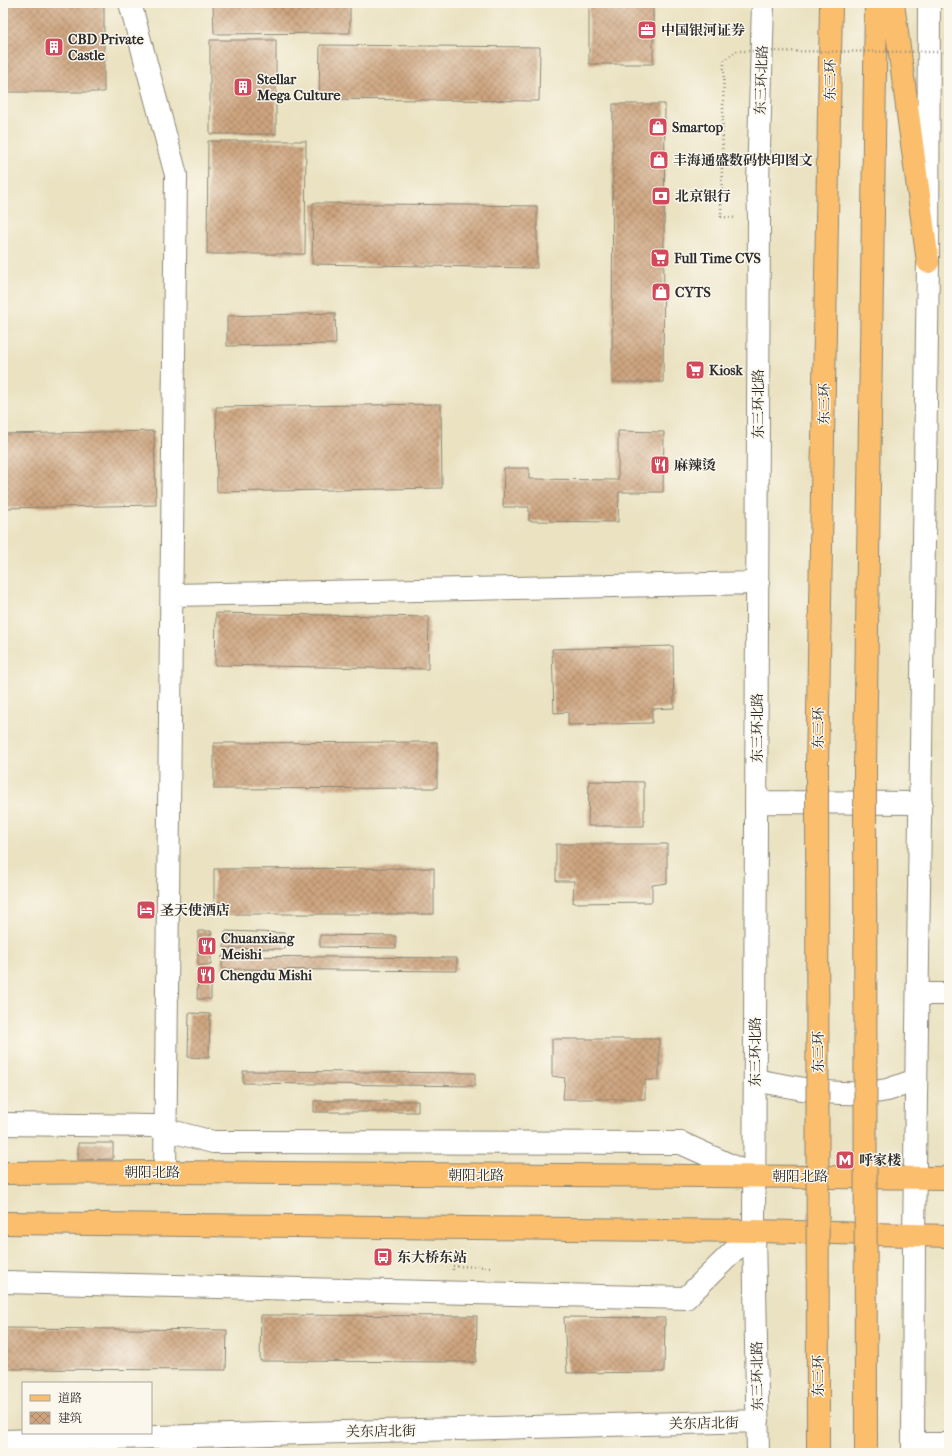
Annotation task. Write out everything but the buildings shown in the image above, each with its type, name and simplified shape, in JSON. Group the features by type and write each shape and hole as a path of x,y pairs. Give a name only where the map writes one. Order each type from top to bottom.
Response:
{"main road":[{"name":"东三环","path":"818,1453 818,767 831,3"},
{"path":"866,1453 866,767 876,3"},
{"path":"893,3 928,262"},
{"name":"朝阳北路","path":"3,1173 165,1172 915,1176 949,1178"},
{"path":"3,1224 754,1231 949,1236"}],"street":[{"path":"130,3 176,175 165,1172"},
{"name":"东三环北路","path":"758,1453 754,1176 758,583 758,184 763,3"},
{"path":"930,3 928,262 914,1236 913,1448 949,1444"},
{"path":"172,595 758,583"},
{"path":"756,802 920,803"},
{"path":"918,994 949,994"},
{"path":"755,1080 796,1088 844,1093 886,1090 916,1080"},
{"path":"3,1124 152,1126 214,1142 680,1143 754,1176"},
{"path":"3,1282 686,1298 754,1231"},
{"name":"关东店北街","path":"3,1441 758,1421"}],"path":[{"path":"721,217 724,60 737,51 949,52"}],"place":[{"name":"中国银河证券","path":"647,30"},
{"name":"CBD Private Castle","path":"54,47"},
{"name":"Stellar Mega Culture","path":"243,87"},
{"name":"Smartop","path":"658,127"},
{"name":"丰海通盛数码快印图文","path":"659,160"},
{"name":"北京银行","path":"661,196"},
{"name":"Full Time CVS","path":"660,258"},
{"name":"CYTS","path":"661,292"},
{"name":"Kiosk","path":"695,370"},
{"name":"麻辣烫","path":"660,465"},
{"name":"圣天使酒店","path":"146,910"},
{"name":"Chuanxiang Meishi","path":"207,946"},
{"name":"Chengdu Mishi","path":"206,975"},
{"name":"呼家楼","path":"845,1160"},
{"name":"东大桥东站","path":"383,1257"}]}
